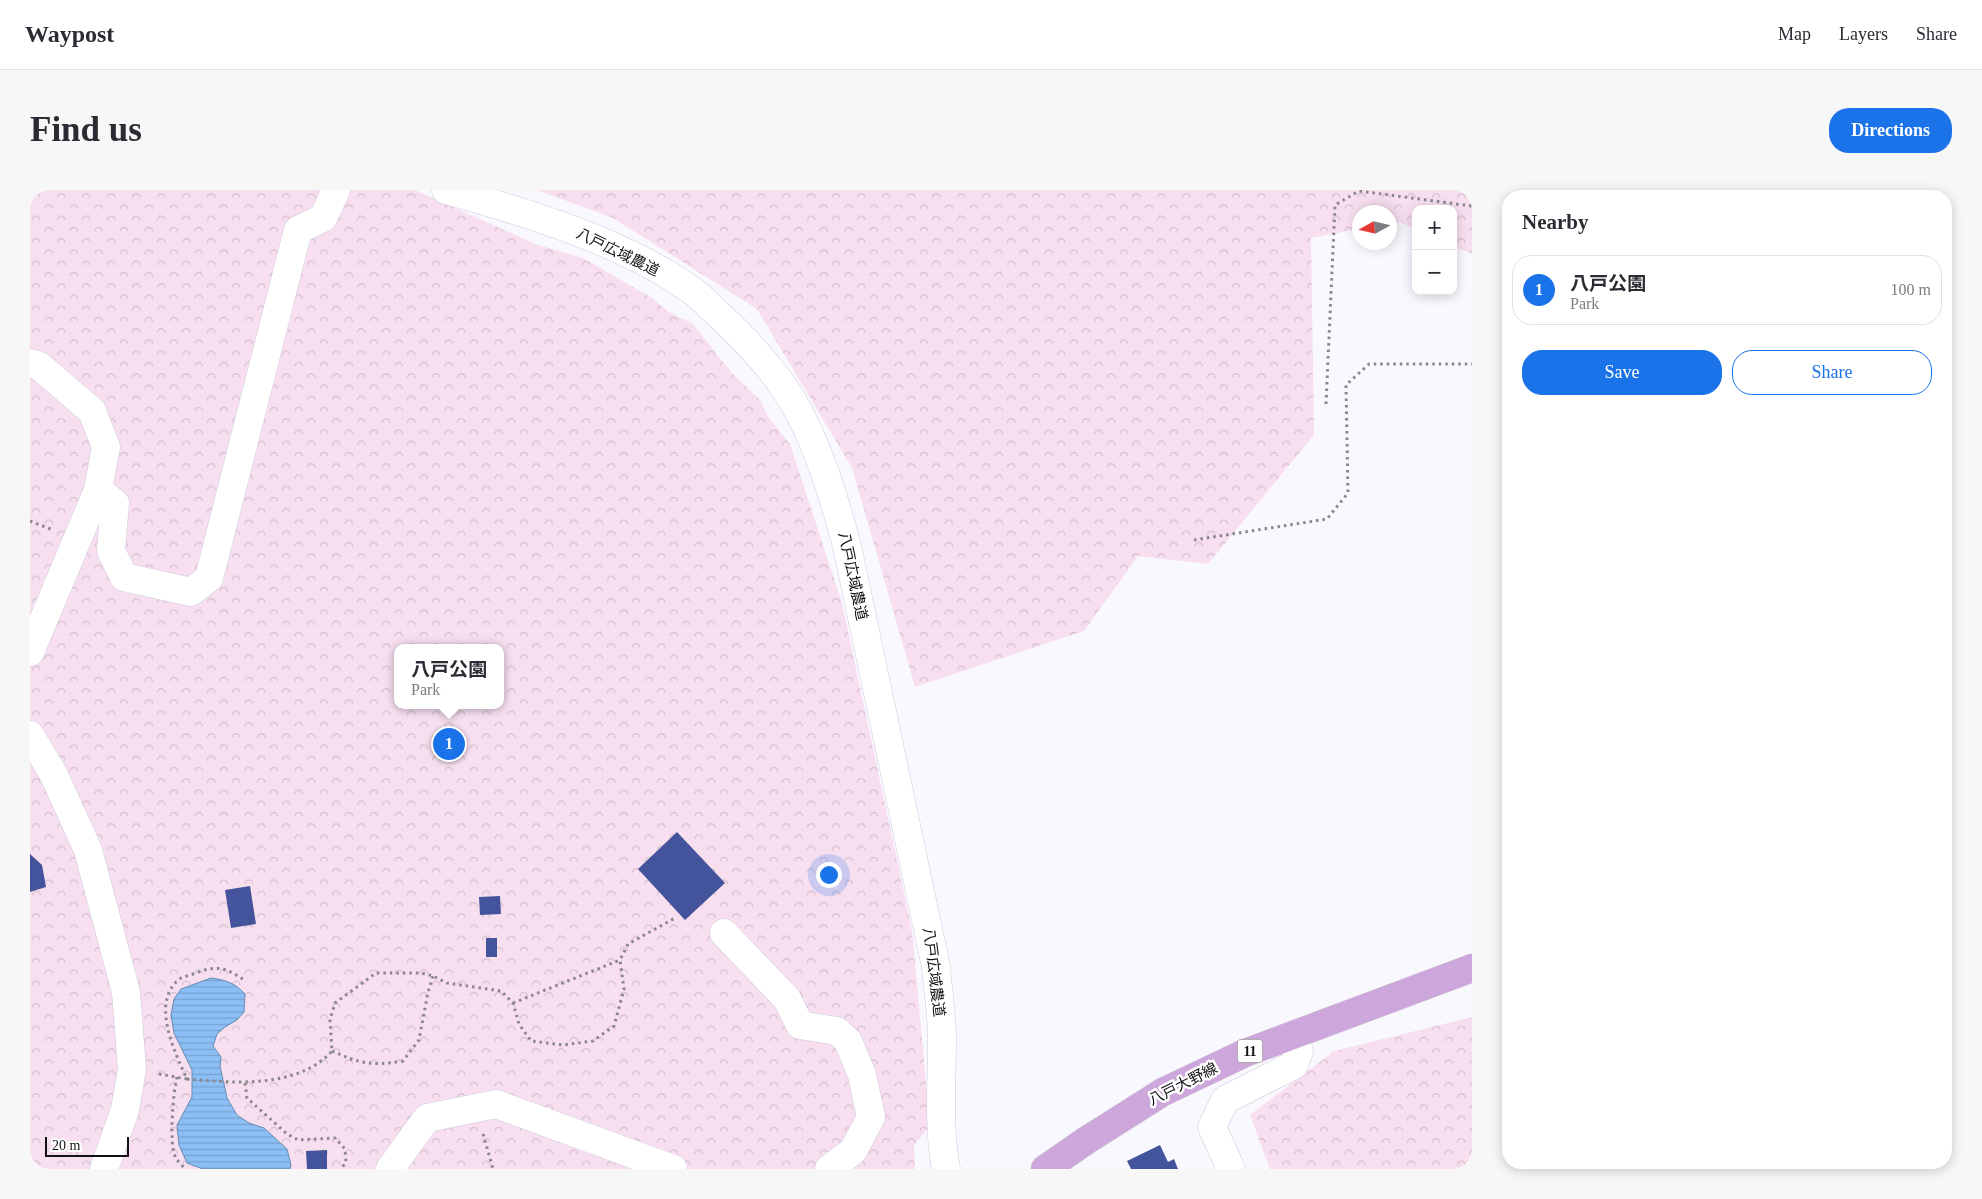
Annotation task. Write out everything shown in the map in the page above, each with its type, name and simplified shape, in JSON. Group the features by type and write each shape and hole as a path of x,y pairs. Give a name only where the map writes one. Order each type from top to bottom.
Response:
{"main road":[{"name":"八戸大野線","path":"1045,1169 1163,1092 1245,1053 1472,968"}],"street":[{"path":"98,490 115,503 111,551 124,577 191,592 209,578 298,230 323,218 336,190"},
{"name":"八戸広域農道","path":"446,190 571,229 618,249 660,271 694,292 768,364 791,398 813,441 833,493 847,546 902,807 924,901 936,967 942,1037 941,1099 946,1169"},
{"path":"30,363 38,365 92,411 106,447 98,490 30,652"},
{"path":"30,735 54,775 88,850 126,992 132,1069 125,1110 104,1169"},
{"path":"724,933 787,999 800,1025 837,1031 848,1041 862,1075 871,1117 853,1151 829,1169"},
{"path":"1231,1169 1212,1127 1225,1100 1294,1065 1299,1051 1294,1034"},
{"path":"390,1169 427,1118 496,1104 673,1169"}],"path":[{"path":"1326,404 1335,205 1358,192 1472,206"},
{"path":"1194,540 1327,519 1348,493 1346,385 1369,364 1472,364"},
{"path":"132,1069 186,1079 230,1083 245,1083 308,1070 325,1059 332,1051 330,1020 335,1003 376,973 421,973 434,976 447,983 501,991 513,1003 519,1024 531,1041 563,1045 593,1041 614,1026 624,989 620,960 628,944 675,918"},
{"path":"513,1003 620,960"},
{"path":"186,1079 168,1037 166,1018 168,994 181,978 205,969 226,969 246,981"},
{"path":"332,1051 352,1060 377,1065 403,1061 419,1040 428,992 434,976"},
{"path":"177,1077 174,1088 174,1155 185,1169"},
{"path":"245,1083 247,1098 286,1134 298,1140 335,1138 345,1149 346,1162 341,1169"},
{"path":"476,1108 493,1169"}],"green space":[{"path":"30,190 415,190 535,244 583,258 652,298 667,311 693,324 731,372 760,400 769,418 790,444 842,603 912,930 930,1126 914,1145 915,1169 30,1169"},
{"path":"537,190 1472,190 1472,254 1457,248 1457,205 1412,205 1412,227 1397,222 1397,205 1352,205 1352,230 1311,238 1314,435 1208,564 1138,556 1084,631 915,687 852,468 757,309 613,218"},
{"path":"1472,1017 1472,1169 1270,1169 1250,1115 1334,1051"}],"water":[{"path":"211,978 230,983 238,987 245,994 244,1012 237,1020 217,1034 213,1046 221,1057 220,1066 227,1098 237,1115 249,1123 264,1128 287,1149 291,1165 290,1169 203,1169 187,1163 179,1145 177,1125 192,1097 192,1070 174,1033 171,1015 174,999 181,989"}],"building":[{"path":"677,832 725,883 685,920 638,869"},
{"path":"30,854 42,865 46,887 30,892"},
{"path":"250,886 256,924 231,928 225,890"},
{"path":"500,896 501,914 480,915 479,897"},
{"path":"486,938 497,938 497,957 486,957"},
{"path":"1160,1145 1168,1162 1174,1159 1178,1169 1131,1169 1127,1161"},
{"path":"327,1150 327,1169 307,1169 306,1151"}],"place":[{"name":"八戸公園","path":"449,744"}]}
